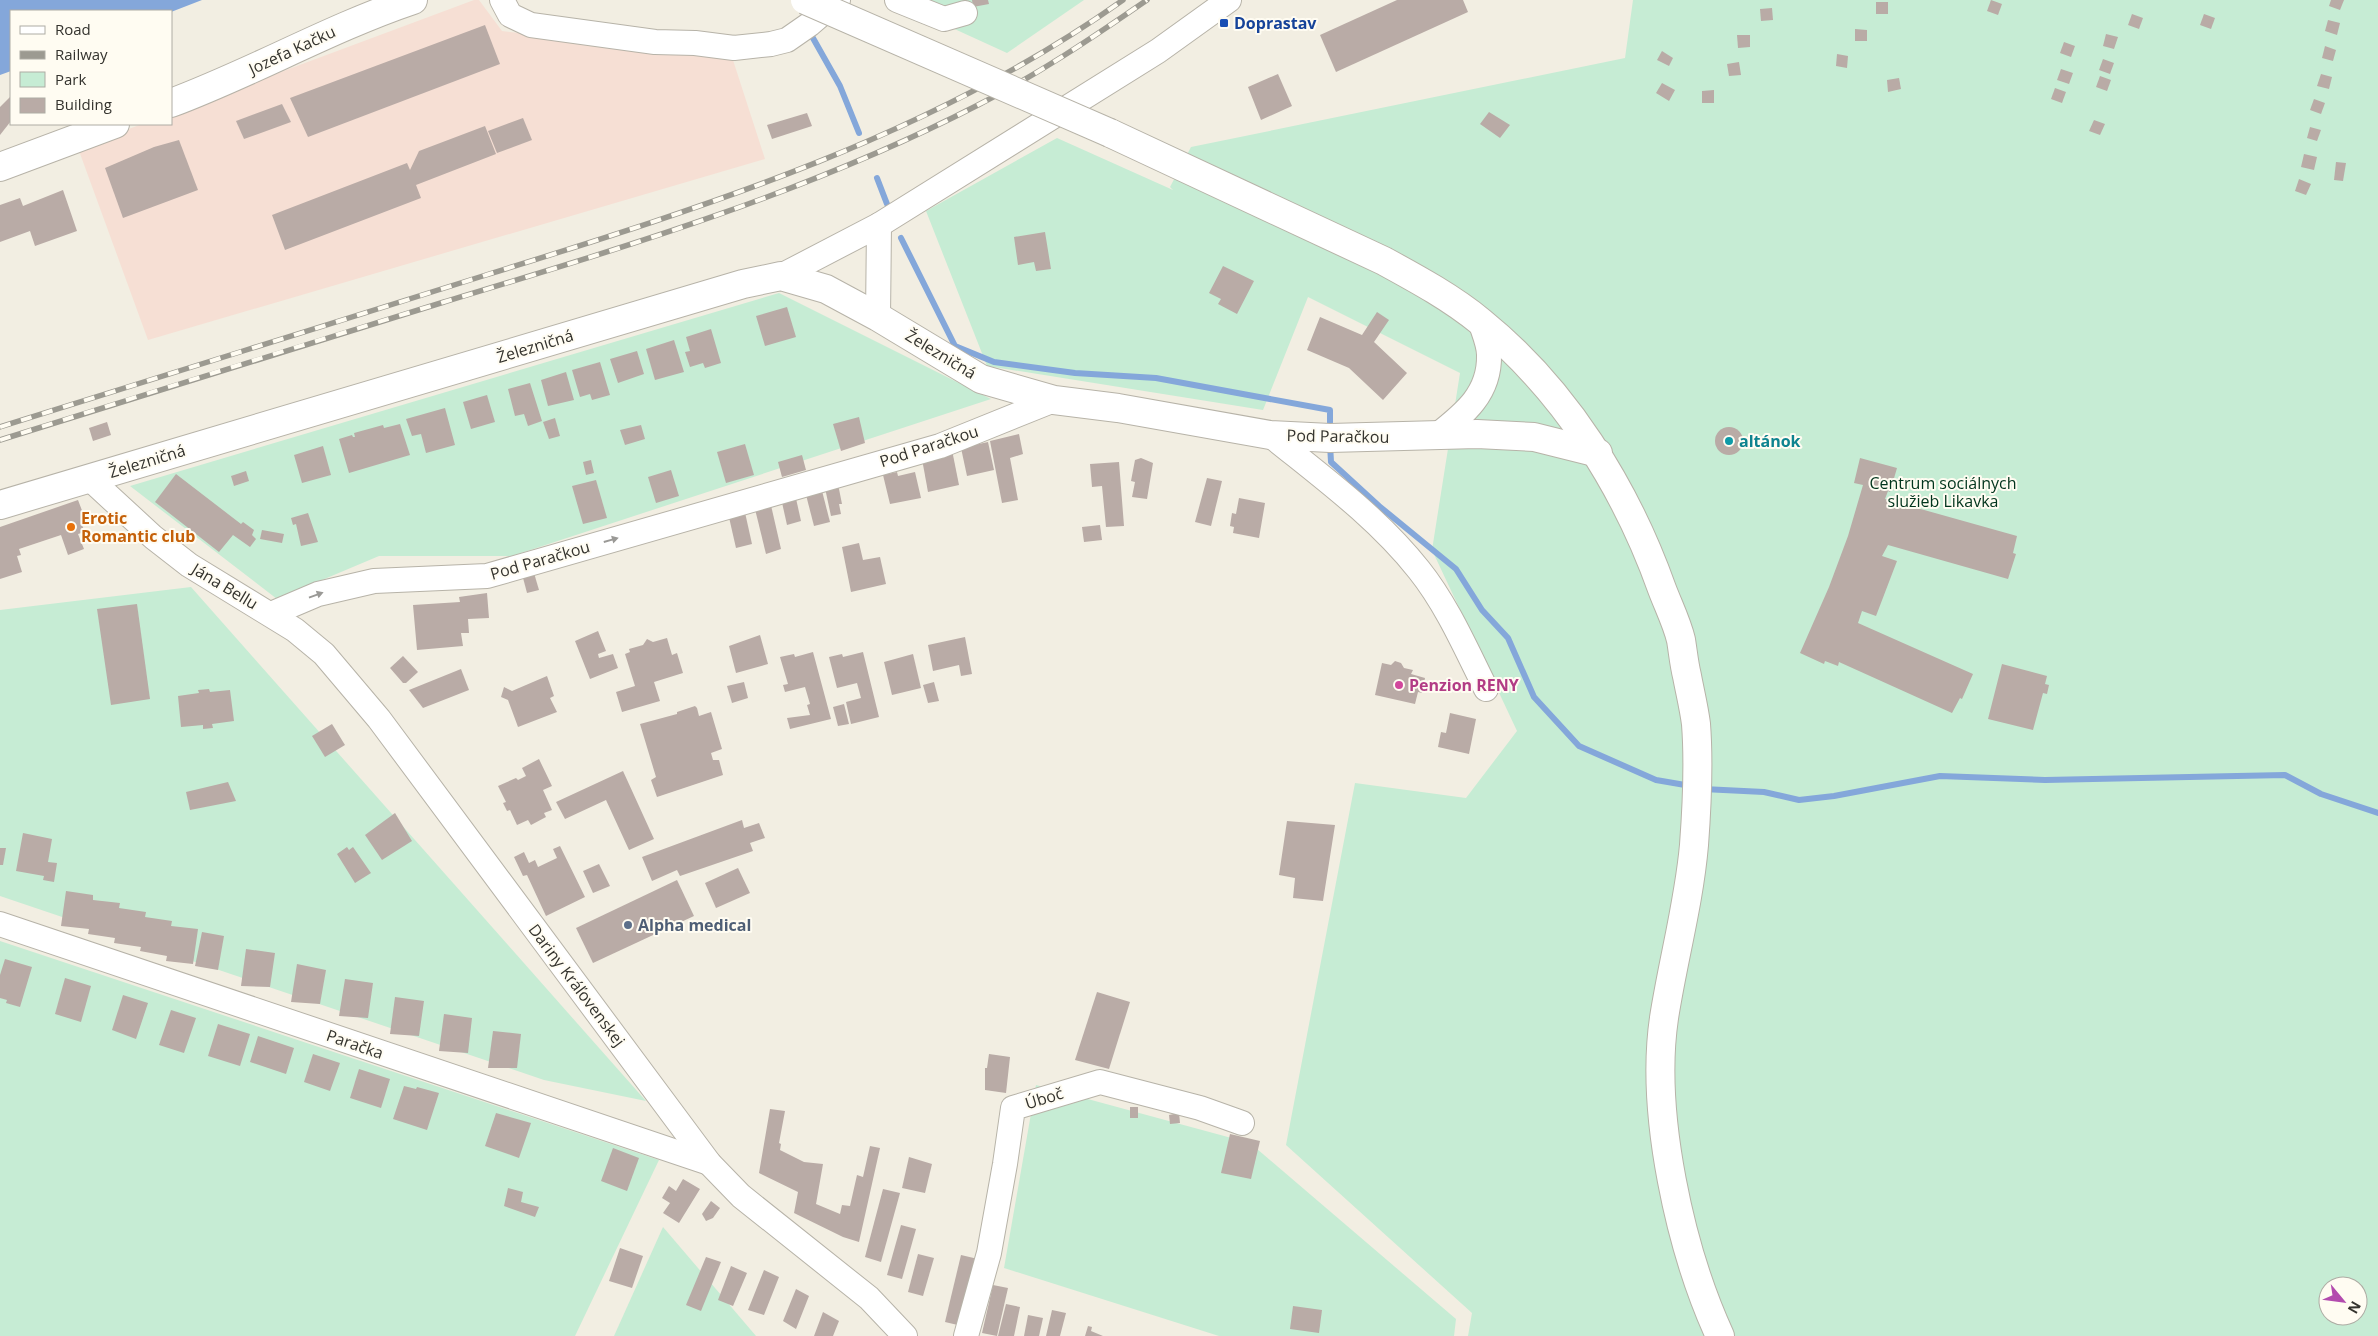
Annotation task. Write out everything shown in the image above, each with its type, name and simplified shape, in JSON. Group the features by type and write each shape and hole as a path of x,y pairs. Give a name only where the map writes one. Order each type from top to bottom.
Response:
{"street":[{"name":"Jozefa Kačku","path":"172,103 201,92 337,28 414,0"},
{"path":"502,0 510,15 531,25 654,42 695,43 734,48 771,44 787,40 810,24 838,0"},
{"path":"804,0 1110,133 1384,261 1424,282 1480,320 1512,350 1550,391 1598,453 1649,551 1681,640 1696,722 1694,846 1682,931 1664,1018 1661,1081 1668,1156 1681,1218 1702,1291 1720,1336"},
{"path":"897,0 944,19 965,13"},
{"path":"781,276 879,225 1158,51 1229,0"},
{"path":"0,167 112,125"},
{"path":"878,317 879,225"},
{"name":"Železničná","path":"0,505 743,284 781,276 826,289 878,317 981,379 1054,400"},
{"path":"1436,436 1468,410 1486,382 1489,354 1480,320"},
{"name":"Pod Paračkou","path":"271,614 318,594 374,581 487,576 940,446 1054,400 1118,408 1270,435 1330,438 1477,434 1534,437 1598,453"},
{"path":"1270,435 1358,506 1420,570 1449,616 1486,689"},
{"name":"Jána Bellu","path":"89,478 153,537 189,565 271,614"},
{"name":"Dariny Kráľovenskej","path":"271,614 295,630 324,654 379,719 709,1163 741,1196 869,1298 905,1336"},
{"name":"Paračka","path":"0,924 709,1163"},
{"name":"Úboč","path":"966,1336 989,1254 1006,1164 1013,1108 1100,1082 1200,1108 1242,1123"}],"shaded area":[{"path":"474,0 479,0 502,31 732,57 765,159 148,340 78,148 139,125 172,125 172,113"}],"green space":[{"path":"891,0 1084,0 1007,53"},
{"name":"Centrum sociálnych služieb Likavka","path":"1633,0 2378,0 2378,1336 1468,1336 1472,1313 1286,1145 1355,783 1466,798 1517,731 1432,550 1460,373 1308,297 1263,410 987,366 926,211 1057,138 1173,190 1170,187 1191,147 1625,58"},
{"path":"779,293 991,399 512,556 379,556 277,599 130,486"},
{"path":"191,587 646,1101 544,1080 0,896 0,610"},
{"path":"0,941 659,1160 575,1336 0,1336"},
{"path":"1036,1085 1250,1143 1456,1319 1454,1336 1219,1336 1004,1268"},
{"path":"663,1227 756,1336 614,1336"}],"water":[{"path":"0,0 202,0 172,12 172,10 10,10 10,71 0,75"}],"building":[{"path":"972,0 988,0 989,4 973,7"},
{"path":"1397,0 1463,0 1468,12 1336,72 1320,35"},
{"path":"1991,0 2002,4 1998,15 1987,11"},
{"path":"2331,0 2344,0 2340,10 2329,6"},
{"path":"1876,2 1888,2 1888,14 1876,14"},
{"path":"1772,8 1773,20 1761,21 1760,9"},
{"path":"2132,14 2143,18 2139,29 2128,25"},
{"path":"2204,14 2215,18 2211,29 2200,25"},
{"path":"2328,20 2340,23 2337,35 2325,31"},
{"path":"485,25 500,64 308,137 290,98"},
{"path":"1855,29 1867,30 1867,41 1855,41"},
{"path":"2106,34 2118,37 2114,49 2103,46"},
{"path":"1737,35 1750,35 1750,47 1738,48"},
{"path":"2064,42 2075,46 2071,57 2060,53"},
{"path":"2325,46 2336,50 2333,61 2322,58"},
{"path":"1662,51 1673,58 1669,66 1657,60"},
{"path":"1837,54 1848,56 1847,68 1836,66"},
{"path":"2103,59 2114,63 2110,74 2099,70"},
{"path":"1739,62 1741,75 1729,76 1727,64"},
{"path":"2061,69 2073,73 2069,84 2057,80"},
{"path":"1278,74 1292,106 1261,120 1248,87"},
{"path":"2321,74 2332,77 2329,89 2317,86"},
{"path":"2100,76 2111,80 2107,91 2096,87"},
{"path":"1899,78 1901,89 1888,92 1887,80"},
{"path":"1662,83 1675,90 1669,101 1656,93"},
{"path":"2055,88 2066,92 2062,103 2051,99"},
{"path":"1714,90 1714,103 1702,103 1702,91"},
{"path":"10,97 10,122 0,135 0,107"},
{"path":"2314,99 2325,103 2321,114 2310,110"},
{"path":"282,104 291,122 244,139 236,121"},
{"path":"1489,112 1510,125 1500,138 1480,124"},
{"path":"807,113 812,126 772,139 767,125"},
{"path":"523,118 532,140 497,153 488,131"},
{"path":"2094,120 2105,124 2100,135 2089,131"},
{"path":"485,126 496,154 416,185 421,198 285,250 272,215 407,163 410,170 419,151"},
{"path":"2310,127 2321,130 2317,141 2307,138"},
{"path":"179,140 198,190 123,218 105,168 154,147"},
{"path":"2304,154 2317,157 2314,170 2301,167"},
{"path":"2336,162 2346,163 2343,181 2334,180"},
{"path":"2299,179 2311,184 2306,195 2295,191"},
{"path":"63,190 77,231 35,246 30,231 0,242 0,205 20,198 23,206"},
{"path":"1045,232 1051,269 1036,271 1034,262 1018,265 1014,237"},
{"path":"1223,266 1254,281 1237,314 1218,304 1221,299 1209,293"},
{"path":"787,307 796,337 765,346 756,316"},
{"path":"1377,312 1389,320 1374,342 1407,373 1383,400 1349,368 1307,350 1320,317 1362,335"},
{"path":"711,329 721,363 705,368 703,363 690,367 685,352 690,351 686,337"},
{"path":"674,340 684,372 655,380 646,349"},
{"path":"637,351 644,374 618,383 610,359"},
{"path":"600,362 610,395 592,400 590,394 580,397 572,370"},
{"path":"566,372 574,400 548,406 541,380"},
{"path":"530,383 542,421 528,426 524,414 515,416 508,389"},
{"path":"487,395 495,422 471,429 463,402"},
{"path":"445,408 455,445 426,453 421,434 412,436 406,419"},
{"path":"859,417 865,443 841,451 833,424"},
{"path":"555,418 560,436 549,439 543,422"},
{"path":"107,422 111,435 93,441 89,428"},
{"path":"400,424 410,455 349,473 339,439 352,435 355,437 354,433 383,425 384,428"},
{"path":"641,425 645,439 625,445 620,430"},
{"name":"altánok","path":"1729,427 1739,431 1743,441 1739,451 1729,455 1719,451 1715,441 1719,431"},
{"path":"1019,434 1023,454 1010,458 1018,500 1002,503 990,441"},
{"path":"988,442 994,470 967,476 961,448"},
{"path":"745,444 754,475 726,483 717,452"},
{"path":"323,446 331,475 302,483 294,455"},
{"path":"952,450 959,485 928,492 922,459"},
{"path":"802,455 806,470 782,477 778,462"},
{"path":"1141,458 1153,463 1147,499 1132,497 1135,482 1131,481 1135,460"},
{"path":"1860,458 1897,468 1890,492 1888,491 1885,499 2017,536 2013,553 2016,554 2008,579 1888,545 1882,556 1897,561 1876,616 1862,611 1858,623 1973,674 1962,699 1960,698 1952,713 1839,662 1838,666 1825,661 1824,664 1800,653 1829,587 1848,536 1863,485 1854,483"},
{"path":"591,460 594,473 586,475 583,462"},
{"path":"1119,462 1124,526 1106,527 1102,486 1092,487 1090,464"},
{"path":"671,470 679,496 656,503 648,477"},
{"path":"246,471 249,481 234,486 231,476"},
{"path":"897,472 898,476 915,472 921,498 890,504 883,475"},
{"path":"176,474 241,524 243,522 254,530 252,535 256,539 250,547 233,535 219,552 155,502"},
{"path":"1207,478 1222,481 1211,526 1195,522"},
{"path":"596,480 607,518 583,524 572,486"},
{"path":"838,484 842,504 839,504 841,514 831,516 825,488"},
{"path":"821,487 830,522 814,526 805,491"},
{"path":"795,494 801,521 787,525 781,498"},
{"path":"1239,498 1265,503 1259,538 1233,533 1234,527 1230,526 1232,513 1236,514"},
{"path":"78,500 86,521 81,523 85,532 78,534 84,549 68,555 61,535 19,549 21,555 17,556 22,572 0,579 0,527"},
{"path":"770,501 781,549 766,554 754,505"},
{"path":"744,508 752,544 736,548 728,513"},
{"path":"308,513 318,542 301,546 296,524 293,525 291,518"},
{"path":"1100,525 1102,540 1084,542 1082,527"},
{"path":"262,530 284,534 282,543 260,539"},
{"path":"859,543 863,560 880,557 886,584 851,592 842,547"},
{"path":"534,573 539,590 527,593 522,574"},
{"path":"487,593 489,618 468,619 469,633 461,633 463,646 417,650 413,605 460,602 459,597"},
{"path":"137,604 150,699 111,705 97,609"},
{"path":"598,631 606,651 598,654 599,658 613,654 618,668 590,679 575,641"},
{"path":"760,635 768,664 736,673 729,646"},
{"path":"965,637 972,674 961,676 959,665 933,671 928,645"},
{"path":"667,638 672,655 677,653 683,673 654,682 660,701 622,712 616,692 635,686 625,654 630,652 629,649 643,645 647,639 653,642"},
{"path":"813,652 831,719 790,729 787,718 810,715 807,705 810,704 805,687 785,692 783,685 788,684 780,657 794,654 795,657"},
{"path":"863,652 879,717 851,724 846,702 861,698 857,683 837,688 829,657 842,654 843,657"},
{"path":"913,654 921,688 892,695 884,662"},
{"path":"403,656 418,672 406,683 403,683 390,668"},
{"path":"1395,661 1401,663 1404,668 1413,670 1411,674 1425,678 1422,693 1418,692 1415,704 1375,695 1382,663 1391,665"},
{"path":"2002,664 2047,676 2045,684 2049,685 2047,694 2043,693 2033,730 1988,719"},
{"path":"461,669 469,690 423,708 409,690"},
{"path":"547,676 554,696 550,698 557,712 518,727 508,700 501,697 504,687 512,691"},
{"path":"744,682 748,698 732,703 727,686"},
{"path":"934,682 939,701 928,703 923,685"},
{"path":"209,689 210,692 230,690 234,721 212,724 213,728 203,729 203,725 181,727 178,696 199,693 198,690"},
{"path":"844,704 849,724 838,726 833,707"},
{"path":"695,706 699,716 711,712 722,749 711,753 713,760 719,760 723,775 657,797 651,780 656,777 640,724 677,714 677,712"},
{"path":"1450,713 1476,719 1469,754 1438,747 1441,732 1446,733"},
{"path":"332,724 345,745 325,757 312,736"},
{"path":"539,759 552,786 543,790 552,810 544,813 546,817 531,825 528,820 517,825 510,810 507,811 503,803 506,802 498,786 526,776 522,768"},
{"path":"623,771 654,839 629,850 606,800 565,819 556,802"},
{"path":"228,782 236,801 190,810 186,792"},
{"path":"395,813 412,841 382,860 365,835"},
{"path":"742,820 744,828 759,823 765,838 750,843 753,851 680,876 677,870 652,881 642,857"},
{"path":"1287,821 1335,825 1323,901 1293,898 1295,878 1279,875"},
{"path":"23,833 52,839 48,862 57,863 54,882 43,880 44,876 16,871"},
{"path":"560,846 585,897 546,916 527,875 523,876 514,857 524,852 529,863 535,860 538,867 557,858 553,849"},
{"path":"347,847 349,850 353,847 371,873 355,883 337,854"},
{"path":"0,848 6,848 3,865 0,865"},
{"path":"599,864 610,886 593,893 583,871"},
{"path":"738,868 750,893 716,908 705,883"},
{"path":"677,880 694,916 593,963 576,928"},
{"path":"66,891 93,895 93,900 120,903 119,908 146,912 145,917 172,921 171,926 198,929 193,964 166,961 167,956 140,951 141,947 114,943 115,938 88,934 89,929 61,926"},
{"path":"202,932 224,936 218,970 195,966"},
{"path":"246,949 275,953 270,987 241,986"},
{"path":"5,959 32,967 20,1007 6,1003 7,1000 0,998 0,975"},
{"path":"297,964 326,970 320,1004 291,1002"},
{"path":"65,978 91,986 81,1022 55,1014"},
{"path":"345,979 373,983 368,1018 339,1016"},
{"path":"1097,992 1130,1002 1109,1069 1075,1060"},
{"path":"123,995 148,1003 136,1039 112,1030"},
{"path":"395,997 424,1001 419,1036 390,1034"},
{"path":"171,1010 196,1018 184,1053 159,1045"},
{"path":"444,1014 472,1018 468,1053 439,1051"},
{"path":"218,1024 250,1034 240,1066 208,1056"},
{"path":"493,1031 521,1034 517,1068 488,1068"},
{"path":"258,1036 294,1048 286,1074 250,1062"},
{"path":"313,1054 340,1063 330,1091 304,1082"},
{"path":"989,1054 1010,1057 1006,1093 985,1090 985,1068 987,1068"},
{"path":"359,1069 390,1079 381,1108 350,1098"},
{"path":"404,1086 416,1089 417,1087 439,1093 427,1130 393,1119"},
{"path":"1130,1107 1138,1107 1138,1118 1130,1118"},
{"path":"770,1109 785,1111 779,1143 781,1144 780,1150 804,1162 823,1164 816,1204 840,1214 842,1205 850,1206 857,1175 863,1177 870,1146 880,1148 859,1242 843,1237 794,1213 798,1192 759,1173"},
{"path":"496,1113 531,1123 519,1158 485,1146"},
{"path":"1179,1113 1180,1123 1170,1124 1169,1115"},
{"path":"1230,1134 1260,1141 1251,1179 1221,1173"},
{"path":"613,1148 639,1158 627,1191 601,1181"},
{"path":"909,1157 932,1164 925,1193 902,1188"},
{"path":"683,1179 700,1189 679,1223 663,1213 670,1203 662,1198 669,1186 676,1191"},
{"path":"508,1188 523,1192 521,1202 539,1207 535,1217 504,1206"},
{"path":"883,1189 900,1193 881,1262 865,1257"},
{"path":"711,1201 720,1208 713,1218 706,1221 702,1214"},
{"path":"901,1225 916,1229 902,1279 887,1275"},
{"path":"620,1248 643,1256 632,1288 609,1281"},
{"path":"918,1254 934,1258 923,1296 908,1292"},
{"path":"961,1255 978,1259 962,1326 945,1322"},
{"path":"706,1257 721,1262 701,1311 686,1305"},
{"path":"731,1266 747,1273 733,1306 718,1300"},
{"path":"764,1270 779,1277 764,1315 748,1310"},
{"path":"993,1285 1008,1288 997,1336 982,1333"},
{"path":"796,1289 809,1296 796,1329 783,1321"},
{"path":"1006,1304 1020,1307 1014,1336 998,1336"},
{"path":"1293,1306 1322,1310 1319,1333 1290,1329"},
{"path":"1052,1310 1066,1313 1060,1336 1046,1336"},
{"path":"823,1312 839,1321 833,1336 814,1336"},
{"path":"1028,1315 1043,1318 1039,1336 1024,1336"},
{"path":"1088,1326 1092,1327 1091,1331 1103,1336 1085,1336"}],"waterway":[{"path":"809,31 840,86 859,133"},
{"path":"877,178 887,204"},
{"path":"901,238 955,346 994,362 1075,373 1156,378 1330,410 1330,431"},
{"path":"1330,444 1331,462 1379,506 1456,569 1482,610 1508,638 1534,697 1579,746 1656,780 1691,786"},
{"path":"1703,789 1764,792 1799,800 1834,796 1940,776 2045,780 2285,775 2321,794 2378,813"}],"railway":[{"path":"0,427 569,249 735,194 816,163 896,129 974,91 1050,48 1123,0"},
{"path":"0,440 580,260 783,191 849,165 978,105 1043,69 1147,0"}],"place":[{"name":"Doprastav","path":"1224,23"},
{"name":"altánok","path":"1729,441"},
{"name":"Erotic Romantic club","path":"71,527"},
{"name":"Penzion RENY","path":"1399,685"},
{"name":"Alpha medical","path":"628,925"}]}
